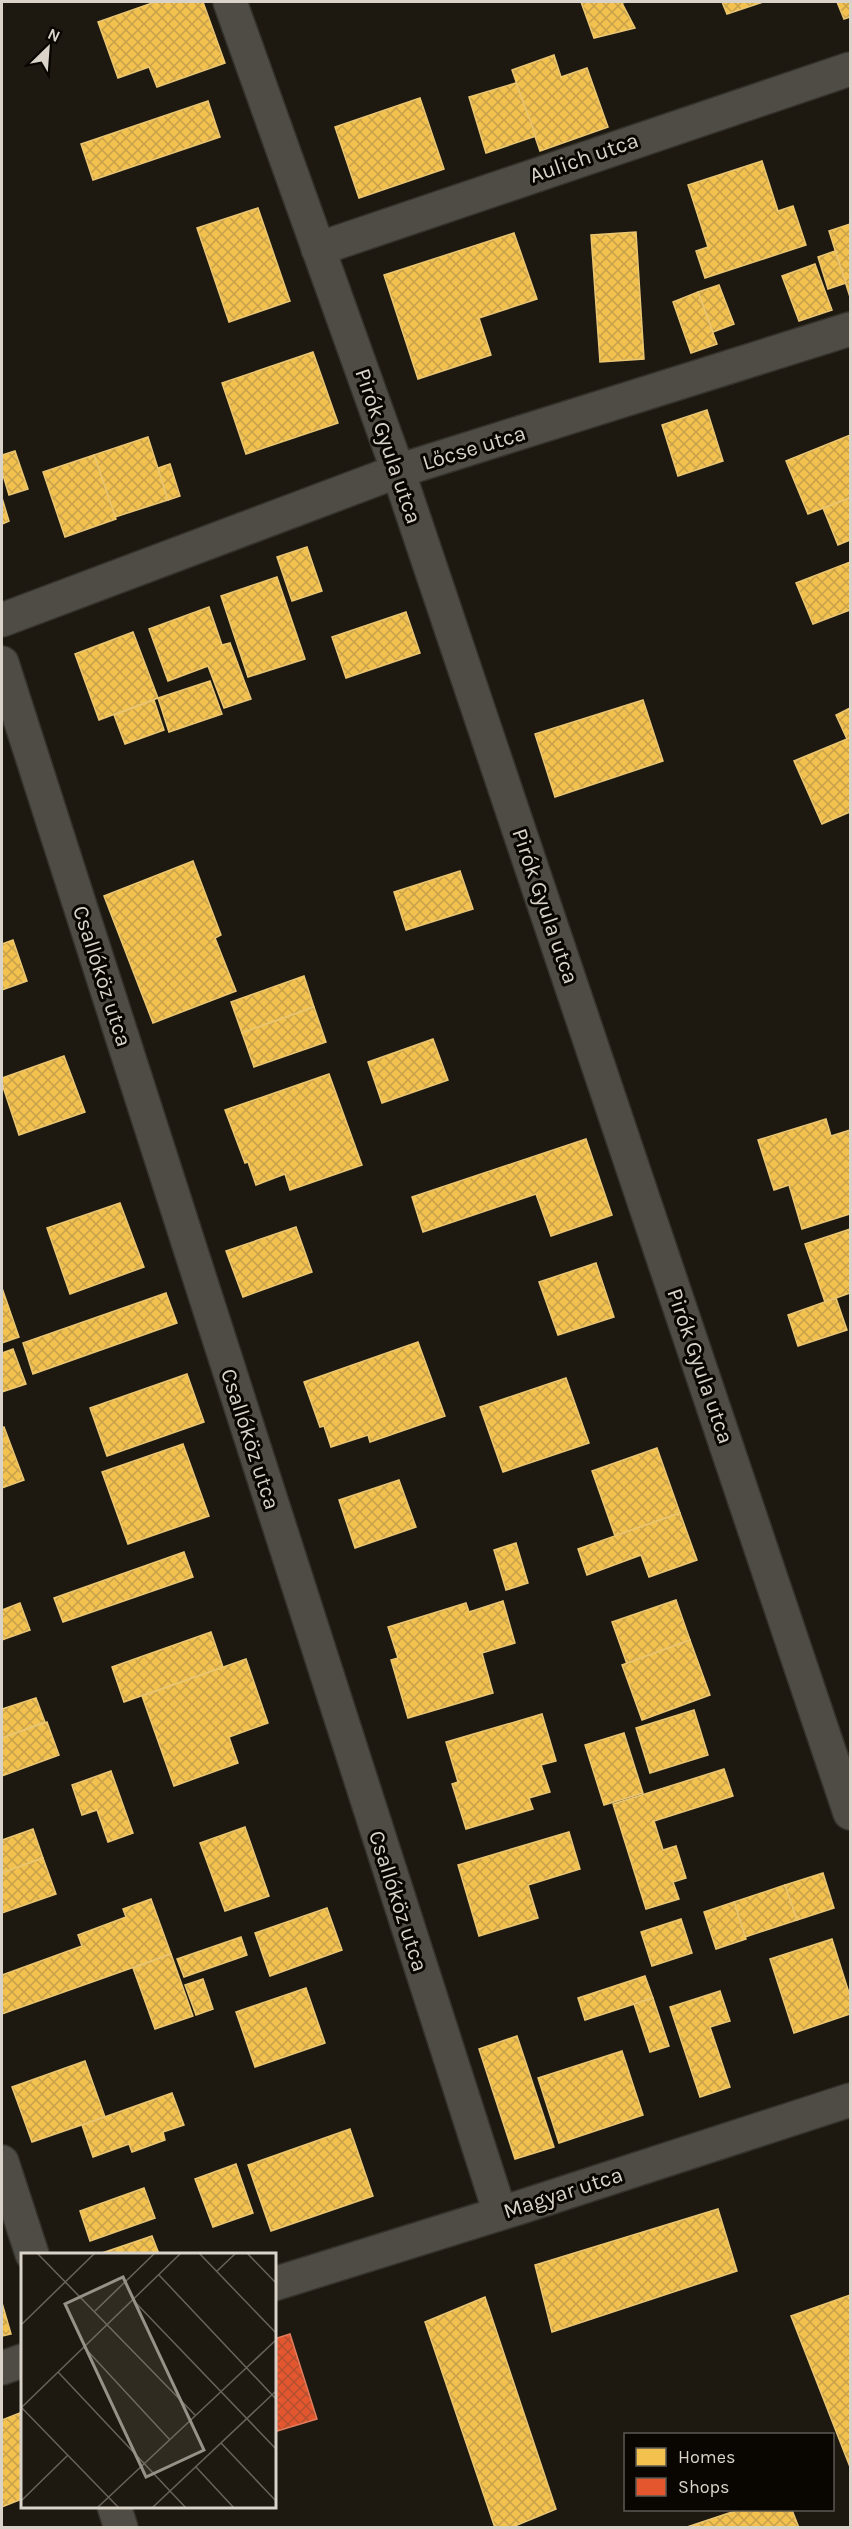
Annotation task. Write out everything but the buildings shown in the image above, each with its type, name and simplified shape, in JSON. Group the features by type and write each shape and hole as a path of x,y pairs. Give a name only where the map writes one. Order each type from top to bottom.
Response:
{"street":[{"name":"Pirók Gyula utca","path":"230,2 398,471 850,1813"},
{"name":"Aulich utca","path":"318,249 850,69"},
{"name":"Lőcse utca","path":"2,620 398,471 849,335"},
{"name":"Csallóköz utca","path":"2,663 500,2213"},
{"name":"Magyar utca","path":"276,2282 850,2100"},
{"path":"2,2162 32,2253"},
{"path":"2,2368 21,2361"},
{"path":"115,2508 121,2528"}]}
